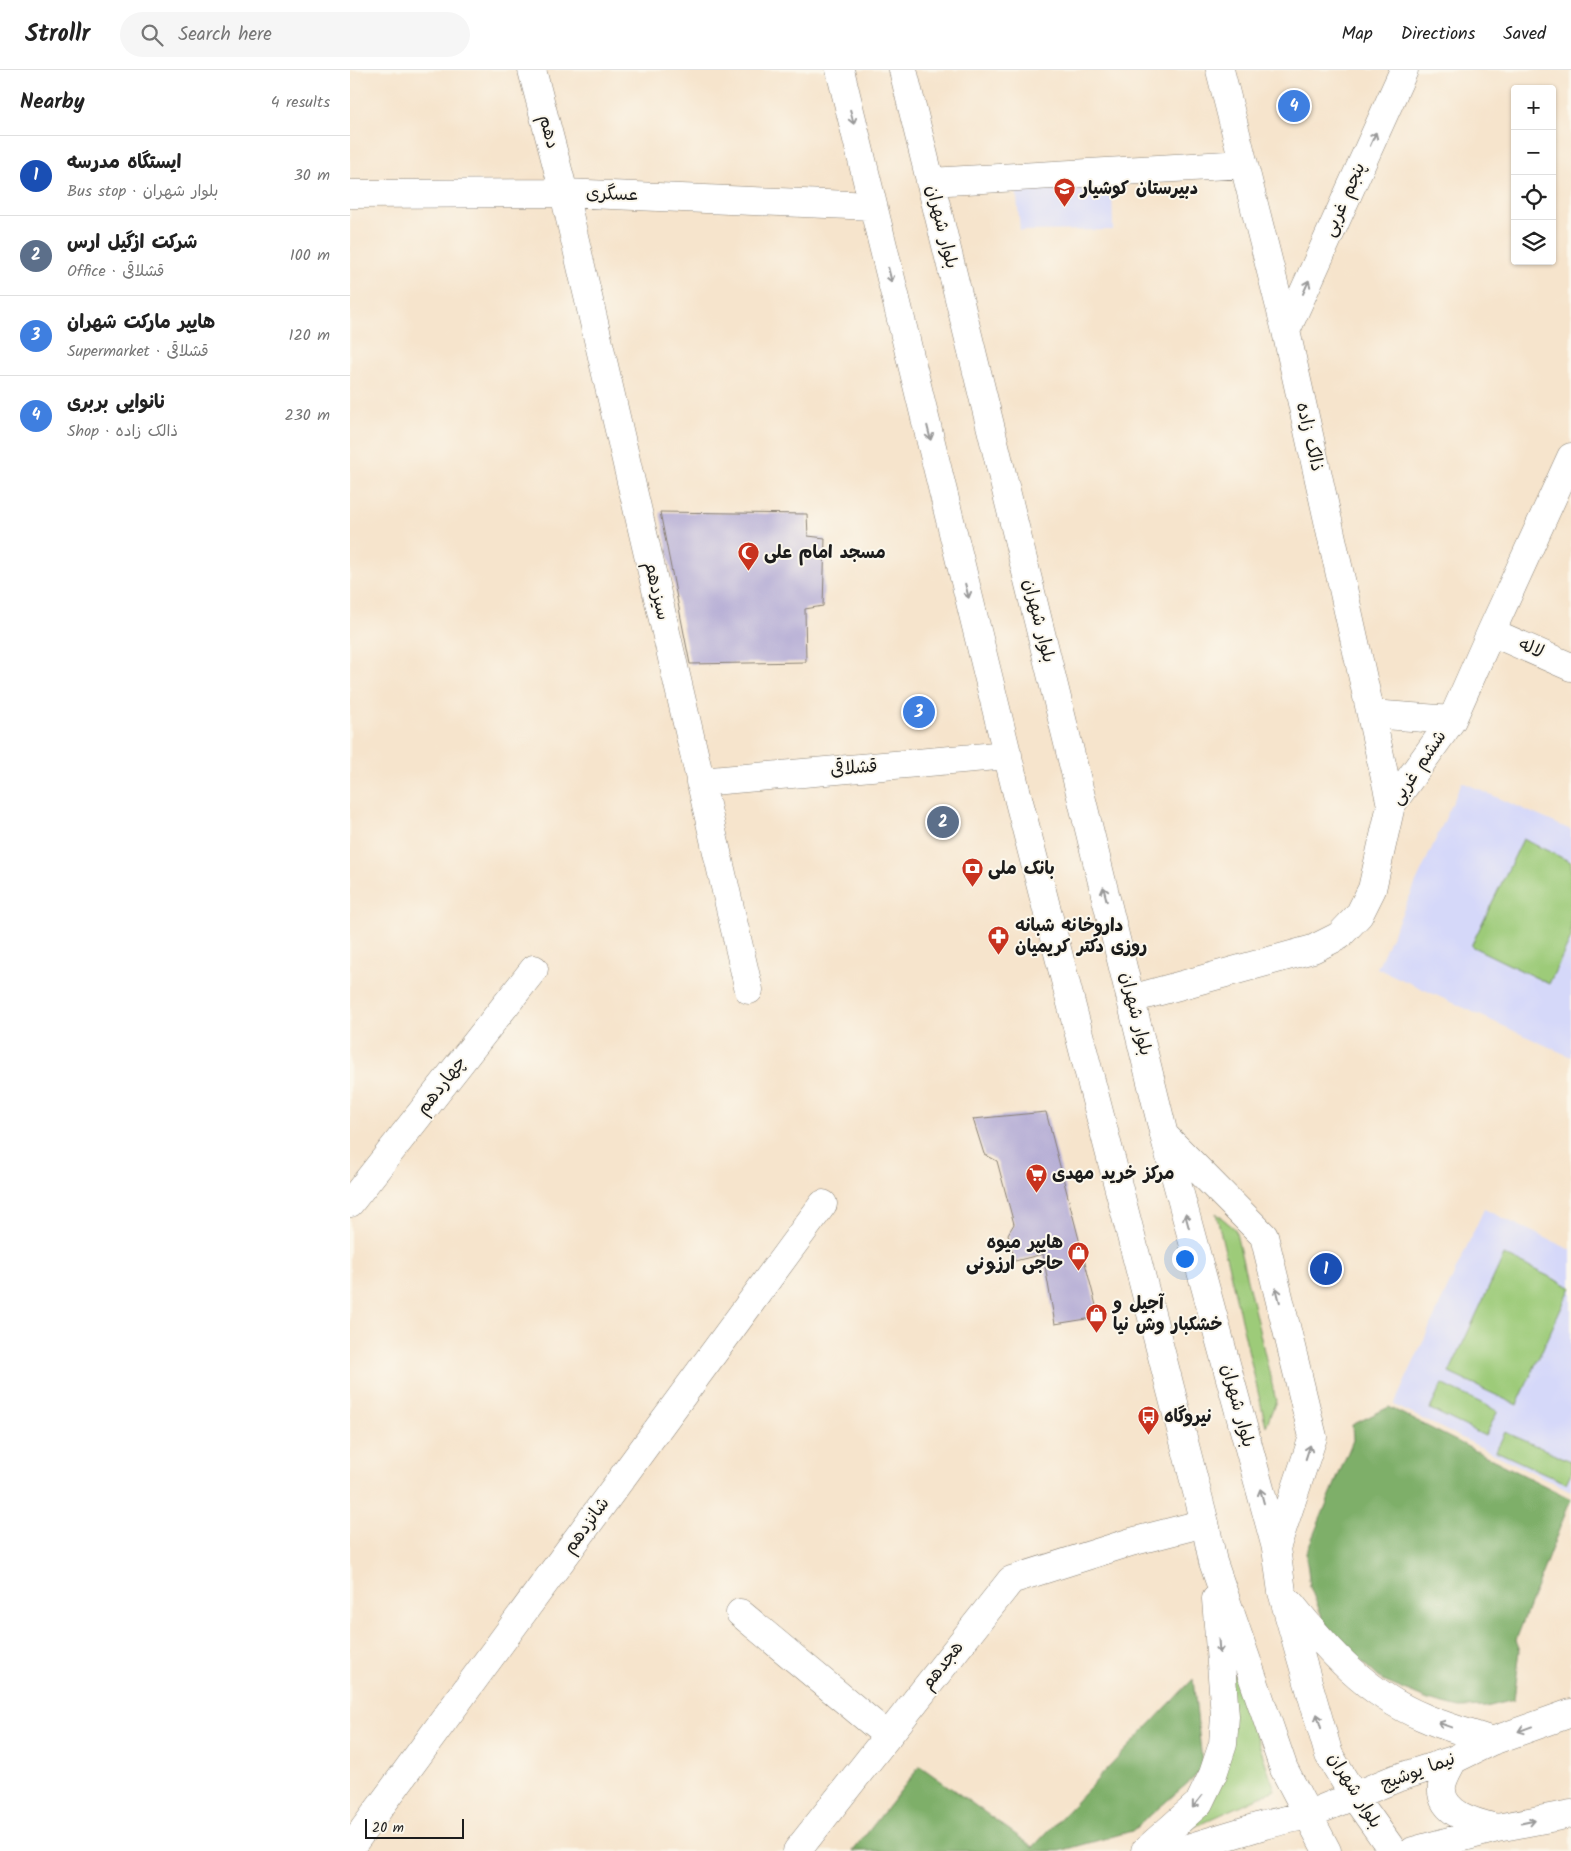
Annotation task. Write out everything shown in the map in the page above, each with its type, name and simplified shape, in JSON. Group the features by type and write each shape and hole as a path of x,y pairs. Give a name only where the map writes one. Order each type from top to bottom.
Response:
{"street":[{"name":"دهم","path":"532,70 564,193"},
{"path":"840,70 1008,756 1205,1523 1213,1562 1284,1769 1327,1851"},
{"name":"بلوار شهران","path":"903,70 1164,1135 1276,1548 1282,1592 1329,1755 1354,1796 1393,1851"},
{"name":"ذالک زاده","path":"1220,70 1286,331 1391,805"},
{"name":"پنجم غربی","path":"1286,331 1404,70"},
{"path":"930,182 1244,164"},
{"name":"عسگری","path":"350,194 564,193 873,206"},
{"name":"سیزدهم","path":"564,193 749,990"},
{"name":"ششم غربی","path":"1131,999 1313,949 1338,936 1359,915 1372,889 1391,805 1452,720 1571,457"},
{"name":"لاله","path":"1491,632 1571,667"},
{"path":"1371,714 1452,720"},
{"name":"قشلاقی","path":"700,782 1008,756"},
{"name":"چهاردهم","path":"350,1203 534,969"},
{"path":"1164,1135 1264,1236 1313,1437 1276,1548"},
{"name":"شانزدهم","path":"350,1848 823,1204"},
{"name":"هجدهم","path":"797,1851 1011,1580 1131,1542 1205,1523"},
{"path":"1145,1851 1199,1803 1213,1774 1222,1744 1224,1716 1213,1562"},
{"path":"1282,1592 1322,1643 1358,1678 1422,1717 1492,1741"},
{"path":"740,1613 888,1736"},
{"name":"نیما یوشیج","path":"1178,1851 1264,1825 1307,1815 1397,1778 1453,1760 1492,1741 1571,1712"},
{"path":"1453,1760 1442,1785 1444,1800 1450,1808 1476,1823 1497,1828"},
{"path":"1413,1851 1497,1828 1571,1814"}],"shaded area":[{"name":"دبیرستان کوشیار","path":"1112,183 1113,230 1020,231 1016,185"},
{"path":"1462,782 1571,830 1571,1057 1377,968"},
{"path":"1484,1209 1571,1250 1571,1491 1394,1405"}],"green space":[{"path":"1523,839 1571,862 1571,938 1549,984 1471,946"},
{"path":"1216,1213 1235,1229 1276,1401 1266,1426"},
{"path":"1504,1255 1571,1287 1517,1405 1449,1373"},
{"path":"1442,1384 1498,1411 1485,1436 1430,1409"},
{"path":"1389,1407 1571,1499 1516,1640 1520,1650 1514,1700 1486,1707 1460,1708 1428,1700 1383,1681 1332,1635 1321,1614 1310,1587 1306,1553 1353,1440 1352,1425"},
{"path":"1505,1432 1571,1461 1571,1473 1566,1483 1496,1451"},
{"path":"1234,1673 1275,1790 1187,1830"},
{"path":"1193,1679 1203,1770 1132,1831 1060,1851 853,1851 920,1766 1033,1847"}],"building":[{"name":"مسجد امام علی","path":"660,512 807,514 808,536 825,538 823,606 805,609 806,662 690,664"},
{"name":"مرکز خرید مهدی","path":"1046,1112 1099,1317 1055,1324 1043,1254 1015,1261 1008,1234 1014,1224 997,1161 984,1154 973,1119"}],"place":[{"name":"نانوایی بربری","path":"1294,106"},
{"name":"دبیرستان کوشیار","path":"1065,208"},
{"name":"مسجد امام علی","path":"748,572"},
{"name":"هایپر مارکت شهران","path":"919,712"},
{"name":"شرکت ازگیل ارس","path":"943,822"},
{"name":"بانک ملی","path":"972,888"},
{"name":"داروخانه شبانه روزی دکتر کریمیان","path":"999,955"},
{"name":"مرکز خرید مهدی","path":"1036,1193"},
{"name":"ایستگاه مدرسه","path":"1326,1269"},
{"name":"هایپر میوه حاجی ارزونی","path":"1079,1272"},
{"name":"آجیل و خشکبار وش نیا","path":"1097,1333"},
{"name":"نیروگاه","path":"1148,1436"}]}
